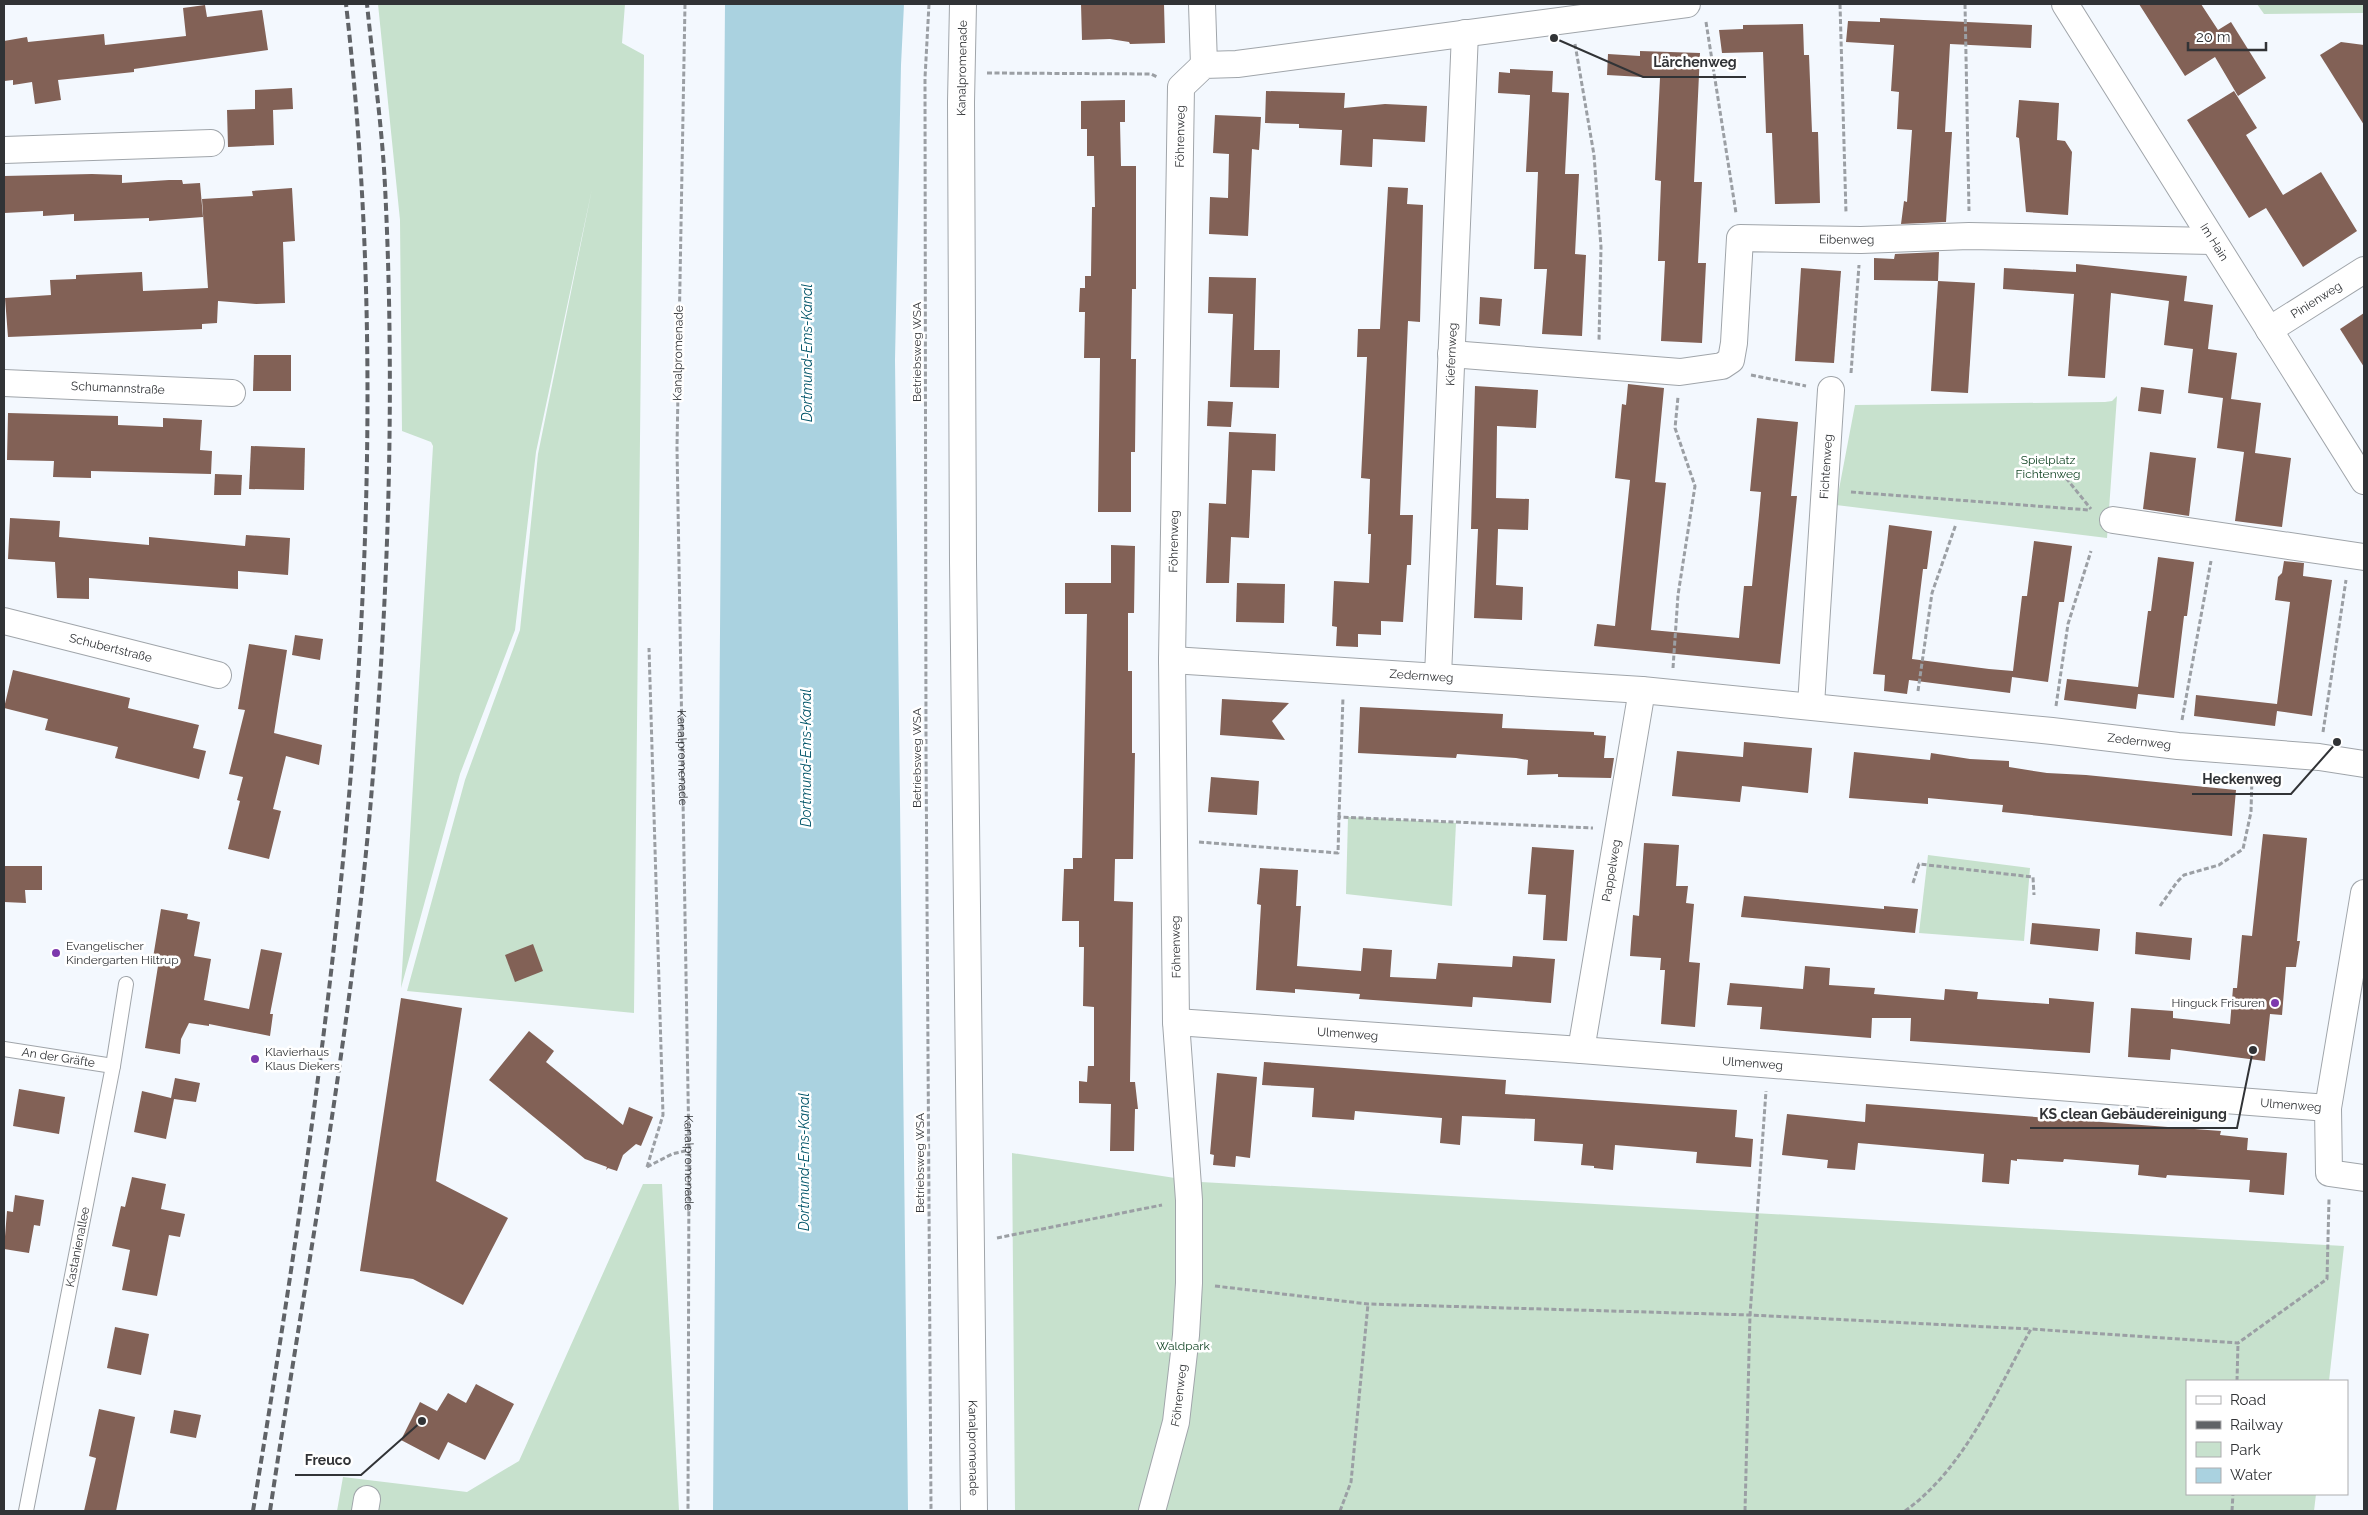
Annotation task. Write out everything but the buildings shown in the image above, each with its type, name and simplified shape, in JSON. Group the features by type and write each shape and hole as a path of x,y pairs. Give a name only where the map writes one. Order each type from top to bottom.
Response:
{"street":[{"name":"Kanalpromenade","path":"963,4 961,72 963,562 974,1511"},
{"path":"1202,4 1204,66"},
{"name":"Im Hain","path":"2065,4 2364,481"},
{"path":"1181,86 1204,66 1237,64 1465,33 1519,14 1571,19 1696,9"},
{"name":"Kiefernweg","path":"1438,676 1465,33"},
{"name":"Föhrenweg","path":"1152,1511 1176,1422 1186,1335 1189,1283 1189,1200 1176,1022 1172,660 1181,86"},
{"path":"4,150 211,142"},
{"name":"Eibenweg","path":"1740,238 1854,240 1969,236 2212,240"},
{"path":"1451,354 1680,372 1722,366 1730,360 1734,343 1740,238"},
{"name":"Pinienweg","path":"2269,330 2364,270"},
{"name":"Schumannstraße","path":"4,383 232,393"},
{"name":"Fichtenweg","path":"1811,705 1831,390"},
{"path":"2102,515 2215,536 2357,556"},
{"name":"Schubertstraße","path":"4,622 218,675"},
{"name":"Zedernweg","path":"1172,660 1671,692 1811,705 1914,718 2052,730 2178,746 2319,757 2364,764"},
{"name":"Pappelweg","path":"1581,1050 1642,690"},
{"path":"2364,893 2328,1108 2330,1174 2364,1178"},
{"name":"Ulmenweg","path":"1176,1022 1581,1050 2328,1108"}],"lane":[{"name":"Kastanienallee","path":"26,1511 113,1066 126,984"},
{"name":"An der Gräfte","path":"4,1049 113,1066"}],"path":[{"name":"Kanalpromenade","path":"685,4 677,447 689,1150 688,1511"},
{"name":"Betriebsweg WSA","path":"929,4 925,78 926,728 931,1511"},
{"path":"1722,366 1763,378 1831,390 1850,381 1854,240 1840,4"},
{"path":"1965,4 1969,236"},
{"path":"1696,9 1740,238"},
{"path":"1571,19 1594,155 1601,248 1599,365"},
{"path":"1010,73 1150,74 1181,86"},
{"path":"1671,692 1678,595 1695,486 1675,428 1680,372"},
{"path":"2066,478 2102,515"},
{"path":"1825,490 2102,515"},
{"path":"1914,718 1932,593 1956,524"},
{"path":"2178,746 2215,536"},
{"path":"2052,730 2068,624 2091,551"},
{"path":"2319,757 2357,556"},
{"path":"649,648 663,1115 647,1168 672,1154 689,1150"},
{"path":"1174,840 1338,852 1344,670"},
{"path":"2160,906 2176,882 2184,875 2220,865 2243,849 2251,812 2252,775 2248,751"},
{"path":"1339,817 1618,830"},
{"path":"1913,883 1919,864 2033,877 2034,895"},
{"path":"1745,1511 1750,1315 1768,1065"},
{"path":"1189,1283 1368,1304 1750,1315 2031,1329 2238,1343 2328,1279 2330,1174"},
{"path":"971,1238 1005,1238 1189,1200"},
{"path":"1340,1511 1351,1482 1368,1304"},
{"path":"1905,1511 1924,1498 1965,1448 2031,1329"},
{"path":"2237,1380 2238,1343"},
{"path":"2232,1511 2233,1495"}],"green space":[{"path":"378,4 625,4 622,43 644,55 634,1013 407,991 465,780 520,630 538,454 592,189 536,452 515,630 460,774 401,988 433,446 431,442 402,431 400,220"},
{"path":"2257,4 2364,4 2364,13 2264,14"},
{"name":"Spielplatz Fichtenweg","path":"2117,396 2107,538 1836,505 1855,405 2105,402 2112,401"},
{"path":"1348,817 1456,823 1452,906 1346,894"},
{"path":"1928,855 2030,868 2024,941 1919,933"},
{"name":"Waldpark","path":"1012,1153 1201,1182 2344,1246 2329,1380 2186,1380 2186,1495 2316,1495 2314,1511 1015,1511"},
{"path":"643,1184 662,1184 679,1511 337,1511 343,1477 467,1492 519,1461"}],"water":[{"name":"Dortmund-Ems-Kanal","path":"725,4 904,4 895,360 908,1511 713,1511"}],"railway":[{"path":"253,1511 283,1324 334,948 352,760 364,572 367,383 362,194 346,4"},
{"path":"270,1511 327,1150 353,969 372,787 383,637 389,487 390,336 384,163 367,4"}],"place":[{"name":"Lärchenweg","path":"1554,38"},
{"name":"Heckenweg","path":"2337,742"},
{"name":"Evangelischer Kindergarten Hiltrup","path":"56,953"},
{"name":"Hinguck Frisuren","path":"2275,1003"},
{"name":"KS clean Gebäudereinigung","path":"2253,1050"},
{"name":"Klavierhaus Klaus Diekers","path":"255,1059"},
{"name":"Freuco","path":"422,1421"}]}
